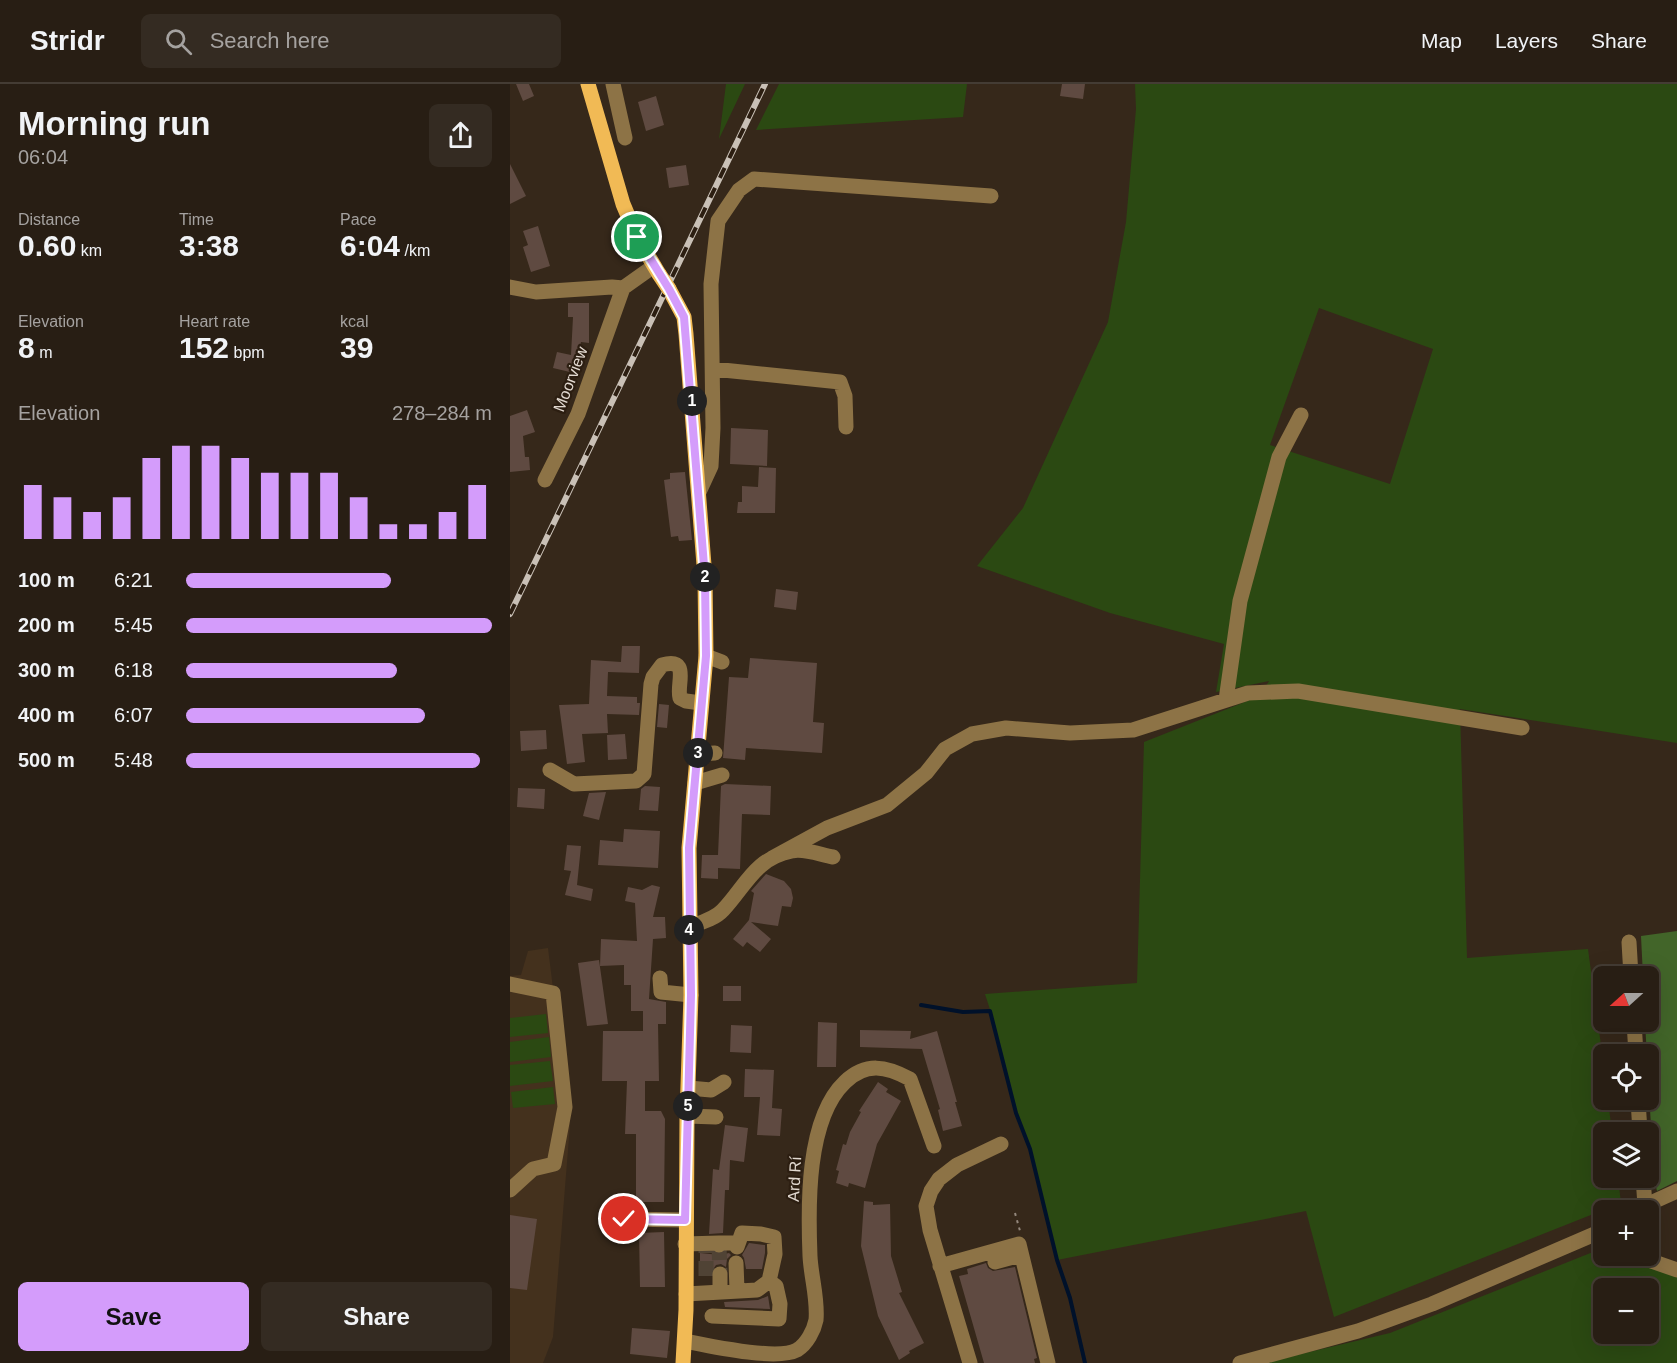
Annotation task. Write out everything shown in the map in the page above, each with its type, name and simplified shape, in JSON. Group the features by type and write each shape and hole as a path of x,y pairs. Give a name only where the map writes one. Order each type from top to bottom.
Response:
{"main road":[{"path":"588,84 622,204 637,237 684,317 699,492 705,578 706,656 685,876 691,995 683,1363"}],"street":[{"path":"613,84 625,138"},
{"path":"699,492 711,466 713,369 711,284 718,221 739,190 754,178 991,196"},
{"path":"510,287 536,292 623,288 656,270"},
{"name":"Moorview","path":"545,480 578,414 623,288"},
{"path":"713,369 840,382 845,396 846,427"},
{"path":"1226,700 1240,601 1279,458 1301,415"},
{"path":"706,656 722,662"},
{"path":"550,770 574,784 636,780 644,774 651,684 662,665 674,664 682,673 678,691 680,698 701,703"},
{"path":"689,931 722,912 747,878 772,858 827,828 887,805 926,773 945,749 972,734 1006,728 1070,733 1133,730 1248,693 1298,691 1522,728"},
{"path":"698,754 715,753"},
{"path":"695,783 722,775"},
{"path":"772,858 794,850 833,857"},
{"path":"1629,942 1630,966"},
{"path":"660,978 661,992 691,995"},
{"path":"510,984 553,993 565,1107 554,1164 533,1169 510,1190"},
{"name":"Ard Rí","path":"685,1341 726,1349 780,1355 797,1350 813,1331 816,1319 810,1257 810,1207 813,1148 830,1104 840,1087 854,1074 872,1067 893,1070 910,1079 934,1146"},
{"path":"689,1088 711,1089 724,1082"},
{"path":"687,1116 716,1117"},
{"path":"970,1363 940,1266 926,1206 931,1191 939,1179 957,1165 1001,1144"},
{"path":"1657,1200 1677,1191"},
{"path":"624,1219 685,1220"},
{"path":"686,1244 734,1242 737,1247 742,1233 761,1233 774,1237 775,1254 769,1281 757,1290 686,1294"},
{"path":"1240,1363 1358,1331 1431,1304 1593,1235"},
{"path":"940,1266 1019,1244 1048,1363"},
{"path":"996,1262 1021,1255"},
{"path":"736,1263 737,1290"},
{"path":"1659,1264 1677,1270"},
{"path":"713,1275 713,1292"},
{"path":"712,1316 779,1319 780,1304 776,1286 769,1281"}],"path":[{"path":"1015,1213 1020,1232"}],"shaded area":[{"path":"548,948 570,1125 553,1337 543,1363 510,1363 510,976 521,975 528,951"}],"green space":[{"path":"726,84 745,84 719,139"},
{"path":"779,84 967,84 963,117 756,130"},
{"path":"1135,84 1677,84 1677,743 1460,709 1467,958 1588,949 1593,986 1593,1032 1599,1032 1601,1044 1593,1044 1593,1110 1609,1110 1611,1122 1593,1122 1593,1188 1619,1188 1621,1200 1593,1200 1593,1214 1334,1317 1306,1211 1057,1260 1030,1149 1016,1113 995,1025 985,994 1137,983 1144,742 1260,696 1269,681 1216,692 1224,644 1110,613 977,566 1023,508 1108,322 1126,222 1136,109","holes":["1319,308 1433,349 1390,484 1270,445"]},
{"path":"1677,931 1677,1181 1657,1191 1656,1188 1659,1188 1659,1122 1651,1122 1650,1110 1659,1110 1659,1044 1646,1044 1646,1032 1659,1032 1659,966 1642,966 1641,936"},
{"path":"546,1014 548,1033 510,1037 510,1018"},
{"path":"549,1037 551,1057 510,1062 510,1042"},
{"path":"550,1061 553,1081 510,1086 510,1065"},
{"path":"553,1087 555,1104 513,1108 511,1092"},
{"path":"1593,1252 1593,1266 1653,1266 1677,1275 1677,1363 1263,1363 1390,1333"}],"building":[{"path":"516,84 529,84 534,96 523,101"},
{"path":"1062,84 1085,84 1083,99 1060,96"},
{"path":"656,96 664,125 646,131 638,102"},
{"path":"510,164 526,196 510,204"},
{"path":"686,165 689,185 669,188 666,168"},
{"path":"538,226 550,266 531,272 523,247 528,245 523,231"},
{"path":"568,303 589,303 589,343 581,342 574,373 553,368 557,352 571,355 573,317 568,317"},
{"path":"527,410 535,432 523,436 525,457 529,457 530,470 510,472 510,416"},
{"path":"731,428 768,430 767,466 730,464"},
{"path":"759,467 776,468 775,513 737,513 738,502 742,502 742,486 758,487"},
{"path":"685,472 692,540 679,541 678,536 671,537 664,480 670,479 670,473"},
{"path":"776,589 798,592 796,610 774,607"},
{"path":"622,646 640,646 639,673 608,672 607,696 637,697 637,703 640,703 639,715 607,714 608,733 582,734 585,762 567,764 559,705 589,704 591,660 621,662"},
{"path":"750,658 817,663 813,722 824,723 822,753 746,748 745,760 723,758 729,677 748,678"},
{"path":"659,704 669,705 667,728 657,727"},
{"path":"546,730 547,749 521,751 520,731"},
{"path":"625,734 627,759 608,760 607,735"},
{"path":"725,784 771,786 770,815 742,814 740,869 718,868 718,879 701,878 702,855 718,855 721,786"},
{"path":"645,786 660,787 658,811 639,810 641,789"},
{"path":"518,788 545,789 544,809 517,807"},
{"path":"606,792 599,820 583,816 589,793"},
{"path":"624,829 660,831 658,868 598,865 600,840 623,842"},
{"path":"567,845 581,846 577,885 593,889 591,901 565,895 571,871 564,870"},
{"path":"766,874 784,881 791,889 793,898 791,907 782,906 778,926 751,922 771,939 760,952 747,942 743,947 733,939 749,920 754,893 751,891"},
{"path":"652,885 660,887 653,917 665,917 666,938 653,939 649,999 666,1002 666,1024 658,1024 659,1081 645,1081 645,1111 661,1111 665,1119 664,1202 636,1202 636,1134 625,1134 627,1081 602,1081 603,1031 643,1031 643,1011 631,1011 631,985 624,985 624,965 600,966 601,939 637,941 635,903 625,901 628,887 642,890"},
{"path":"599,960 608,1024 587,1026 578,963"},
{"path":"723,986 741,986 741,1001 723,1001"},
{"path":"818,1022 837,1023 836,1067 817,1067"},
{"path":"731,1025 752,1026 751,1053 730,1052"},
{"path":"860,1030 911,1031 910,1039 937,1031 962,1126 943,1131 938,1110 940,1109 922,1049 860,1047"},
{"path":"745,1069 774,1070 772,1108 782,1109 780,1136 757,1135 760,1097 744,1097"},
{"path":"878,1082 888,1089 886,1092 901,1101 877,1144 865,1188 849,1183 848,1187 836,1183 839,1171 836,1170 843,1144 846,1145 861,1112 859,1111"},
{"path":"725,1125 748,1128 744,1162 730,1160 729,1190 725,1190 723,1233 709,1234 713,1169 719,1170"},
{"path":"864,1201 873,1202 873,1205 890,1204 891,1256 902,1292 899,1293 924,1343 909,1351 910,1353 899,1360 878,1316 861,1246"},
{"path":"510,1215 537,1219 527,1290 510,1288"},
{"path":"664,1232 665,1287 640,1287 639,1233"},
{"path":"749,1243 765,1245 762,1269 746,1269 742,1255"},
{"path":"700,1253 720,1255 729,1253 731,1255 727,1259 726,1267 721,1264 716,1265 710,1274 700,1275"},
{"path":"986,1263 993,1271 1015,1267 1037,1358 1034,1359 1035,1363 984,1363 959,1276 968,1274 967,1269"},
{"path":"768,1296 770,1309 725,1307 724,1302 758,1300"},
{"path":"632,1328 670,1331 667,1358 630,1354"}],"waterway":[{"path":"921,1005 963,1012 990,1011 1016,1113 1030,1149 1085,1363"}],"tunnel":[{"path":"706,1244 706,1276"},
{"path":"719,1245 720,1274"}],"railway":[{"path":"510,614 765,84"}],"route":[{"path":"624,1219 685,1220 691,995 689,848 706,656 705,578 684,317 637,237"}]}
